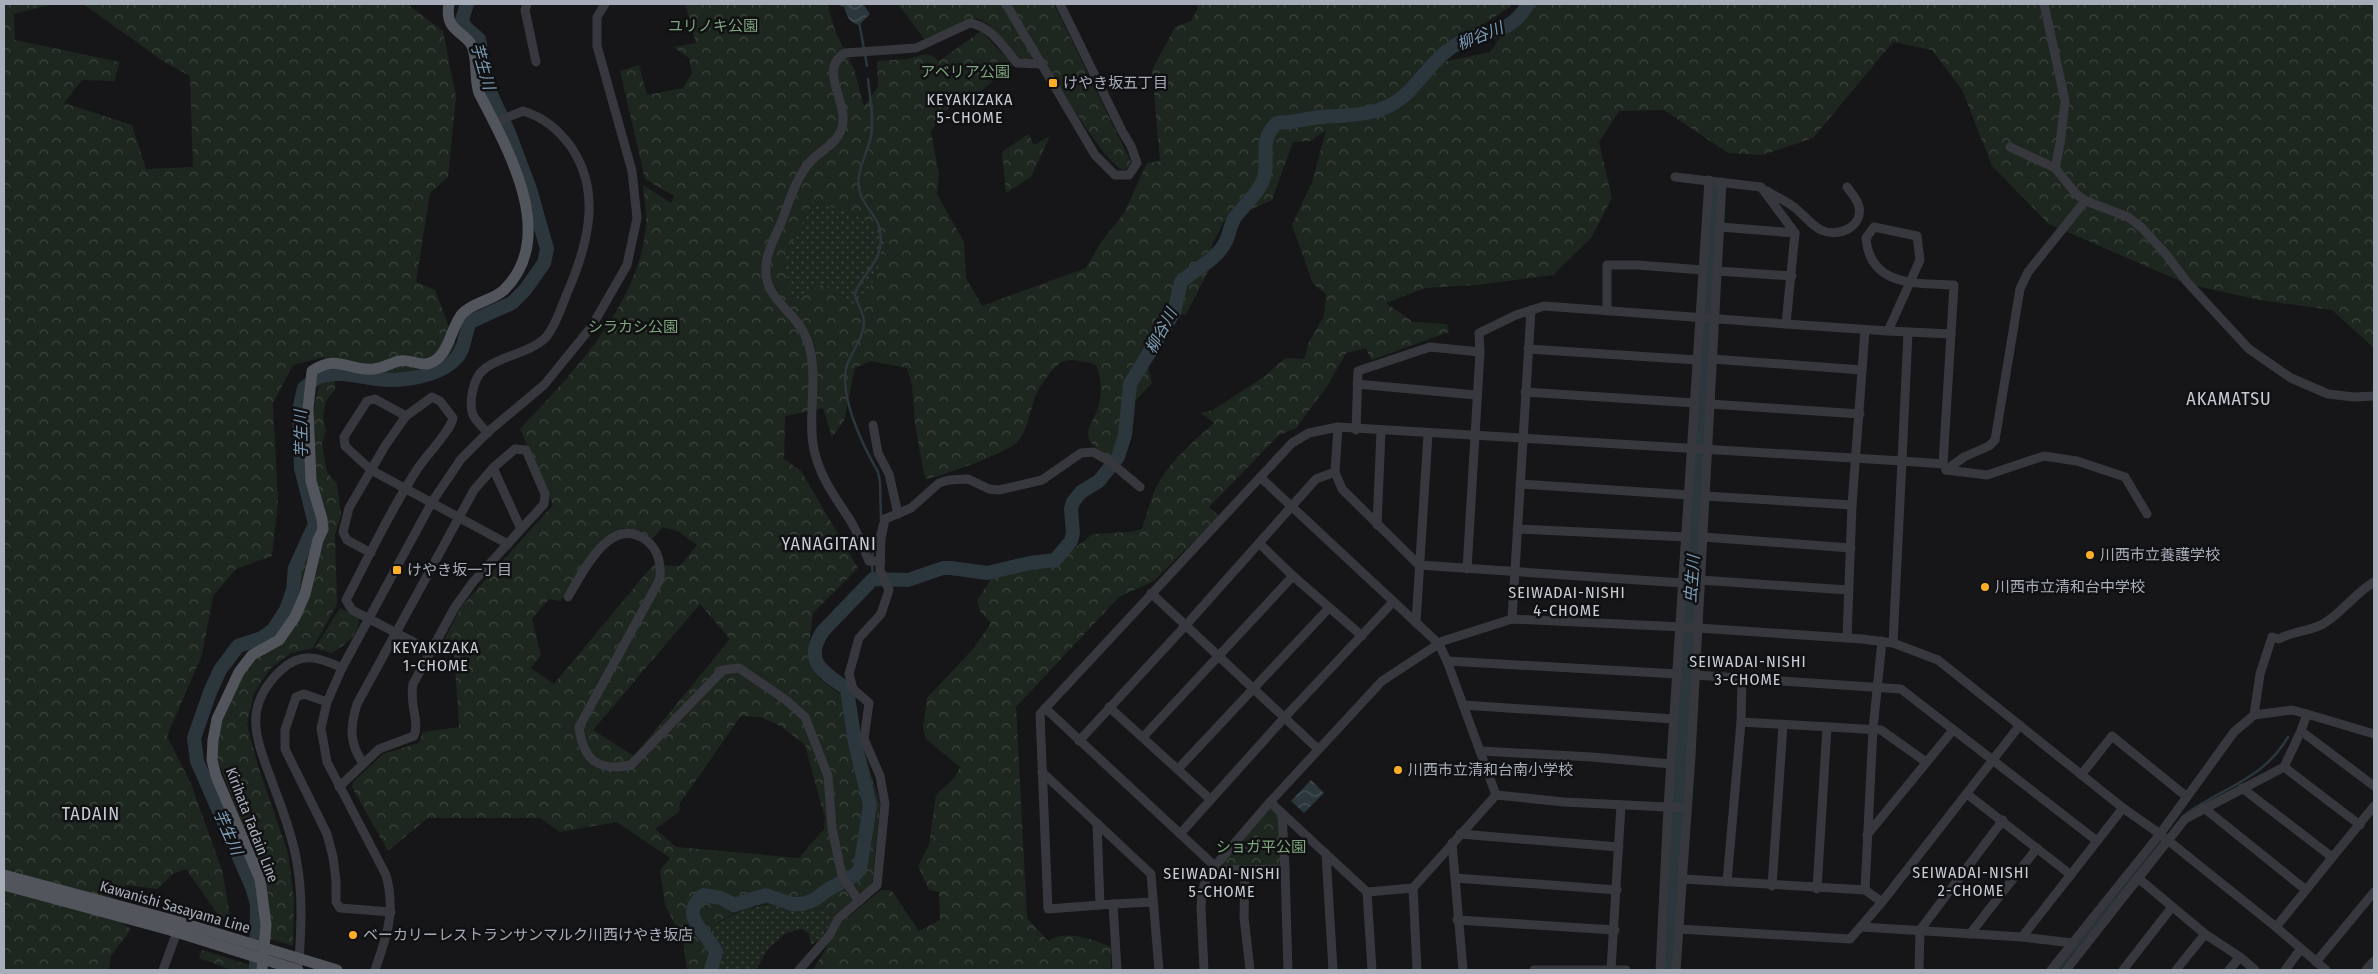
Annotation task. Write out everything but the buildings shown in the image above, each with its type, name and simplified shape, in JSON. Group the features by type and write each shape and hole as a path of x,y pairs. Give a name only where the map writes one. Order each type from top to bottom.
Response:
{"main road":[{"name":"Kirihata Tadain Line","path":"262,970 266,925 260,879 216,776 212,760 213,740 217,719 239,672 252,655 279,640 295,617 305,594 318,540 323,528 311,481 308,409 312,391 311,376 316,369 336,362 358,368 373,369 400,361 426,364 445,348 463,313 494,298 514,278 522,264 527,247 528,220 519,180 496,123 476,83 472,47 454,30 451,24 449,4"},
{"name":"Kawanishi Sasayama Line","path":"4,875 174,928 298,970"},
{"name":"Kawanishi Sasayama Line","path":"4,885 337,970"}],"street":[{"path":"527,4 525,10 536,62"},
{"path":"375,970 391,912 392,894 386,875 339,786 323,750 321,728 326,702 342,668 370,620 432,502 461,459 544,385 592,326 627,264 637,218 632,171 597,46 597,17 605,4"},
{"path":"1006,4 1095,155 1115,175 1129,175 1137,163 1131,146 1060,4"},
{"path":"2044,4 2065,101 2062,137 2055,168"},
{"path":"799,970 829,936 838,918 858,899 878,885 885,804 880,776 864,739 869,703 853,689 849,674 859,638 881,614 890,590 876,561 851,521 839,506 820,470 814,448 811,412 812,377 808,348 804,333 778,304 769,287 765,270 767,257 792,192 804,170 811,160 834,143 842,129 842,110 833,77 834,64 838,57 845,53 916,48 970,23 978,24 988,30 1017,63 1042,64"},
{"path":"488,433 473,415 472,394 477,376 490,366 538,344 548,334 581,258 590,207 586,176 579,159 563,136 533,114 523,111 496,123"},
{"path":"2010,146 2055,168 2077,195 2085,201 2128,217 2141,227 2165,252 2187,282 2249,349 2291,378 2328,394 2354,397 2374,396"},
{"path":"1675,177 1761,187 1794,207 1822,231 1836,232 1846,231 1853,226 1859,216 1859,205 1847,187"},
{"path":"1660,970 1668,807 1709,180"},
{"path":"1676,970 1698,628 1722,182"},
{"path":"1761,187 1795,233 1786,324"},
{"path":"2085,201 2028,272 2020,289 1994,440 1989,446 1964,457 1946,470 1987,475 2044,456 2077,461 2125,476 2147,514"},
{"path":"1720,227 1795,233"},
{"path":"1153,902 1048,910 1040,714 1292,443 1309,433 1338,427 1356,430 1943,464 1954,285 1909,283 1883,274 1867,252 1866,238 1874,227 1917,236 1920,260 1909,283 1888,331"},
{"path":"1606,311 1607,265 1637,265 1703,270"},
{"path":"1717,271 1792,276"},
{"path":"1467,569 1480,352 1479,333 1516,315 1544,306 1865,330 1951,334"},
{"path":"1512,619 1531,310"},
{"path":"1847,638 1852,505 1865,330"},
{"path":"1893,642 1908,332"},
{"path":"1356,430 1358,371 1430,347 1480,352"},
{"path":"1528,349 1698,360"},
{"path":"1712,359 1862,370"},
{"path":"1358,384 1476,395"},
{"path":"1525,392 1695,403"},
{"path":"371,553 347,540 343,532 349,508 406,416 432,397 440,401 453,418 451,426 434,444 406,488 346,600 352,610 431,651"},
{"path":"406,416 375,399 366,401 344,436 345,446 371,470 508,544"},
{"path":"1710,404 1860,414"},
{"path":"873,425 878,453 890,474 898,514"},
{"path":"1338,427 1335,472 1342,489 1419,565 1683,583"},
{"path":"1377,525 1381,431"},
{"path":"1416,623 1428,434"},
{"path":"339,786 379,749 414,736 418,728 410,697 413,684 455,607 468,588 544,504 545,494 526,450 516,449 493,468 474,490 458,516 357,704 352,720 351,738 355,752 363,763"},
{"path":"876,561 885,519 911,508 939,483 949,480 968,479 989,489 1000,490 1042,480 1081,453 1093,452 1109,461 1140,487"},
{"path":"493,468 521,529"},
{"path":"1079,741 1186,625 1316,479 1335,472"},
{"path":"1260,477 1439,644 1481,751 1496,795"},
{"path":"1520,484 1689,495"},
{"path":"1705,496 1852,505"},
{"path":"1517,529 1686,537"},
{"path":"568,597 600,547 619,534 636,533 649,542 661,561 660,579 579,727 582,746 595,763 614,769 631,765 723,670 739,668 786,700 805,717 828,776 832,828 842,876 858,899"},
{"path":"1703,537 1851,548"},
{"path":"1259,543 1362,636"},
{"path":"1143,738 1294,576"},
{"path":"1700,580 1848,590"},
{"path":"2254,715 2260,674 2272,637 2278,639 2288,634 2323,624 2374,582"},
{"path":"1151,593 1220,655 1252,688 1318,749"},
{"path":"1180,834 1284,718 1393,602"},
{"path":"1178,769 1329,608"},
{"path":"1204,970 1202,892 1206,880 1215,866 1270,802 1382,681 1443,641 1512,619 1698,628 1893,642 1938,660 2123,808 2160,834 2276,927 2300,950 2326,970"},
{"path":"1865,890 1866,836 1873,730 1882,641"},
{"path":"298,970 302,913 297,862 259,747 255,717 260,697 271,680 283,668 309,656 321,658 342,668"},
{"path":"1447,662 1677,674"},
{"path":"1695,676 1901,688 2097,841"},
{"path":"1727,882 1741,722 1742,679"},
{"path":"326,702 304,694 296,697 285,730 285,750 326,834 333,857 336,902 340,908 391,912"},
{"path":"1463,705 1674,719"},
{"path":"1109,707 1210,799"},
{"path":"1044,708 1219,870 1285,869"},
{"path":"2051,970 2160,834 2234,732 2254,715 2292,710 2374,734"},
{"path":"2066,970 2185,819 2284,767 2301,731 2306,714"},
{"path":"1741,722 1881,730 1926,762"},
{"path":"1772,886 1782,725"},
{"path":"1679,929 1850,939 1882,902 2020,725"},
{"path":"1817,889 1827,727"},
{"path":"1866,836 1953,730"},
{"path":"2301,731 2374,786"},
{"path":"2081,774 2112,736 2187,798"},
{"path":"1481,751 1671,764"},
{"path":"2284,767 2360,825"},
{"path":"1042,772 1151,874 1159,970"},
{"path":"2242,788 2332,857"},
{"path":"1967,794 2071,875"},
{"path":"1496,795 1687,808"},
{"path":"1417,970 1413,888 1496,795"},
{"path":"1270,802 1367,892 1372,970"},
{"path":"1611,970 1615,930 1621,805"},
{"path":"2276,927 2374,806"},
{"path":"2022,937 2123,808"},
{"path":"2204,808 2306,890"},
{"path":"1282,813 1288,970"},
{"path":"1919,970 1920,930 2002,820"},
{"path":"1097,823 1100,905"},
{"path":"1460,834 1619,847"},
{"path":"1452,843 1457,920 1463,970"},
{"path":"1970,934 2037,848"},
{"path":"1326,854 1332,970"},
{"path":"1245,870 1244,917 1250,970"},
{"path":"1455,878 1617,890"},
{"path":"2138,878 2205,934 2240,957 2255,970"},
{"path":"1682,880 1817,889 1865,890 1882,902"},
{"path":"1367,892 1413,888"},
{"path":"2316,962 2374,892"},
{"path":"1113,904 1117,970"},
{"path":"2123,970 2172,907"},
{"path":"1457,920 1615,930"},
{"path":"1862,927 2022,937 2073,943"},
{"path":"163,970 174,928"},
{"path":"2176,970 2205,934"},
{"path":"2285,970 2300,950"},
{"path":"2229,970 2240,957"},
{"path":"2366,970 2374,960"},
{"path":"1534,970 1626,970"}],"green space":[{"path":"4,4 53,4 14,14 15,40 120,62 114,81 82,80 64,103 132,125 146,169 193,167 190,76 166,63 83,4 407,4 443,31 456,97 448,177 430,193 416,282 435,290 459,353 414,378 379,376 367,384 334,372 335,389 326,401 323,416 326,431 322,444 327,472 337,484 341,515 335,535 337,604 313,648 291,653 270,669 254,693 247,725 258,766 288,853 294,899 293,946 268,938 271,919 262,875 217,758 218,732 241,674 252,659 280,642 295,627 302,611 296,595 304,553 318,528 312,469 311,424 318,388 325,378 329,365 324,357 293,365 273,403 278,503 272,556 236,569 213,596 202,655 167,736 191,784 222,870 231,921 221,919 186,869 173,874 157,889 127,885 114,894 110,915 131,929 111,956 109,970 4,970"},
{"path":"685,4 827,4 836,33 854,69 864,106 878,87 877,61 908,59 925,54 931,55 939,61 981,31 1013,65 962,106 956,100 940,117 931,132 939,174 937,194 964,242 966,278 982,306 1086,268 1101,242 1124,213 1147,163 1160,161 1152,70 1175,27 1191,21 1198,8 1195,4 1504,4 1511,6 1420,67 1490,52 1519,11 1519,4 2374,4 2374,348 2332,310 2260,300 2187,284 2049,224 1992,166 1962,90 1932,50 1893,42 1813,138 1762,155 1728,153 1664,110 1619,111 1599,142 1612,198 1591,238 1553,275 1476,285 1425,288 1386,303 1413,322 1447,324 1449,332 1371,360 1366,348 1346,353 1328,385 1296,428 1279,435 1209,507 1219,516 1154,581 1119,597 1016,707 1027,918 1048,941 1055,937 1071,936 1088,938 1111,947 1111,970 813,970 841,923 881,890 892,891 919,931 940,920 939,892 929,890 918,866 929,845 936,795 955,777 960,767 926,739 923,728 927,698 973,649 991,623 980,611 977,600 992,578 998,574 1051,566 1093,534 1130,532 1142,529 1159,482 1180,454 1214,423 1201,413 1213,410 1265,376 1283,360 1288,358 1304,359 1309,342 1324,316 1326,294 1313,284 1292,225 1312,182 1326,130 1310,141 1293,142 1272,200 1224,221 1212,245 1210,268 1186,314 1156,318 1153,330 1162,348 1148,367 1152,383 1129,409 1131,427 1124,448 1110,459 1094,446 1088,437 1089,428 1097,412 1100,397 1101,386 1098,370 1096,365 1079,361 1070,360 1062,362 1048,375 1035,398 1027,425 1016,443 987,458 927,479 924,474 915,424 912,385 907,368 871,361 855,368 844,421 832,437 823,408 785,416 784,459 801,471 858,568 813,613 808,654 820,679 855,705 864,750 880,804 872,884 835,915 823,910 794,911 777,905 765,904 748,908 730,916 711,929 718,956 714,970 687,970 683,940 665,905 660,870 670,858 617,822 560,832 540,818 428,818 388,851 352,787 353,782 383,754 419,743 423,732 459,727 454,653 439,650 461,607 553,505 520,429 581,361 600,336 631,282 641,253 646,224 643,185 671,203 674,196 645,179 620,71 639,65 647,95 683,88 692,73 689,58 673,47 696,43","holes":["814,201 863,218 887,244 883,260 871,286 854,305 822,284 793,302 783,260","663,527 679,532 697,545 680,566 653,565 554,684 531,668 541,655 532,619 549,599 560,601 603,539 623,528 641,531 651,540","700,604 730,639 634,756 593,730","741,716 761,717 782,727 805,745 825,818 824,829 799,858 676,847 655,829 679,812 680,803"]},
{"path":"898,4 1054,4 1131,162 1129,167 1124,170 1115,165 1092,137 1040,54 1024,62 1019,61 989,25 977,18 924,39"},
{"path":"1028,134 1034,145 1050,136 1031,177 1006,193 1002,152"},
{"path":"814,201 863,218 887,244 883,260 871,286 854,305 822,284 793,302 783,260"},
{"path":"340,608 359,618 359,624 354,635 331,653 315,648"},
{"name":"ショガ平公園","path":"1270,802 1282,813 1285,869 1215,866"},
{"path":"770,904 793,911 823,909 835,915 822,938 811,945 809,934 802,929 786,933 768,949 756,970 714,970 718,956 711,929 713,926 745,909"},
{"path":"202,950 266,970 232,970 199,958"}],"water":[{"path":"837,4 863,4 870,14 859,25 853,23 849,19 844,7"},
{"path":"1311,780 1324,793 1304,813 1291,801"}],"waterway":[{"name":"芋生川","path":"256,970 257,904 252,887 197,761 194,738 220,670 238,646 262,638 273,630 286,610 293,590 295,568 315,524 301,468 299,410 304,388 317,378 326,375 340,374 398,380 433,373 443,368 459,355 463,348 470,322 512,303 525,290 544,263 547,249 530,189 509,133 488,88 479,39 465,27 462,20 467,4"},
{"name":"柳谷川","path":"711,970 716,952 693,917 696,903 703,895 721,898 734,905 766,895 792,904 803,904 814,900 829,889 855,875 860,869 870,805 855,743 847,689 824,672 816,659 817,642 823,631 873,579 908,580 943,568 987,573 1030,563 1055,560 1071,541 1073,533 1071,509 1073,502 1081,492 1099,481 1118,457 1125,435 1130,384 1174,312 1181,282 1212,259 1222,248 1234,219 1262,183 1266,167 1267,137 1271,130 1277,123 1355,115 1386,107 1405,95 1449,49 1468,39 1496,31 1513,22 1528,4"},
{"path":"859,22 864,49"},
{"path":"865,54 867,66"},
{"path":"868,79 872,129 870,142 859,175 859,188 861,196 877,221 881,236 876,260 855,294 864,322 860,339 847,365 845,377 849,405 859,435 878,472 881,519"},
{"name":"虫生川","path":"1668,970 1716,188"},
{"path":"872,557 880,524"},
{"path":"872,563 873,579"},
{"path":"2186,814 2242,782 2254,773 2278,752 2288,737"},
{"path":"2058,970 2164,839"}],"place":[{"name":"けやき坂五丁目","path":"1053,83"},
{"name":"川西市立養護学校","path":"2090,555"},
{"name":"けやき坂一丁目","path":"397,570"},
{"name":"川西市立清和台中学校","path":"1985,587"},
{"name":"川西市立清和台南小学校","path":"1398,770"},
{"name":"ベーカリーレストランサンマルク川西けやき坂店","path":"353,935"}],"district":[{"name":"KEYAKIZAKA 5-CHOME","path":"970,108"},
{"name":"AKAMATSU","path":"2229,399"},
{"name":"YANAGITANI","path":"829,544"},
{"name":"SEIWADAI-NISHI 4-CHOME","path":"1567,601"},
{"name":"KEYAKIZAKA 1-CHOME","path":"436,656"},
{"name":"SEIWADAI-NISHI 3-CHOME","path":"1748,670"},
{"name":"TADAIN","path":"91,814"},
{"name":"SEIWADAI-NISHI 2-CHOME","path":"1971,881"},
{"name":"SEIWADAI-NISHI 5-CHOME","path":"1222,882"}],"park label":[{"name":"ユリノキ公園","path":"713,26"},
{"name":"アベリア公園","path":"965,72"},
{"name":"シラカシ公園","path":"633,327"}]}
